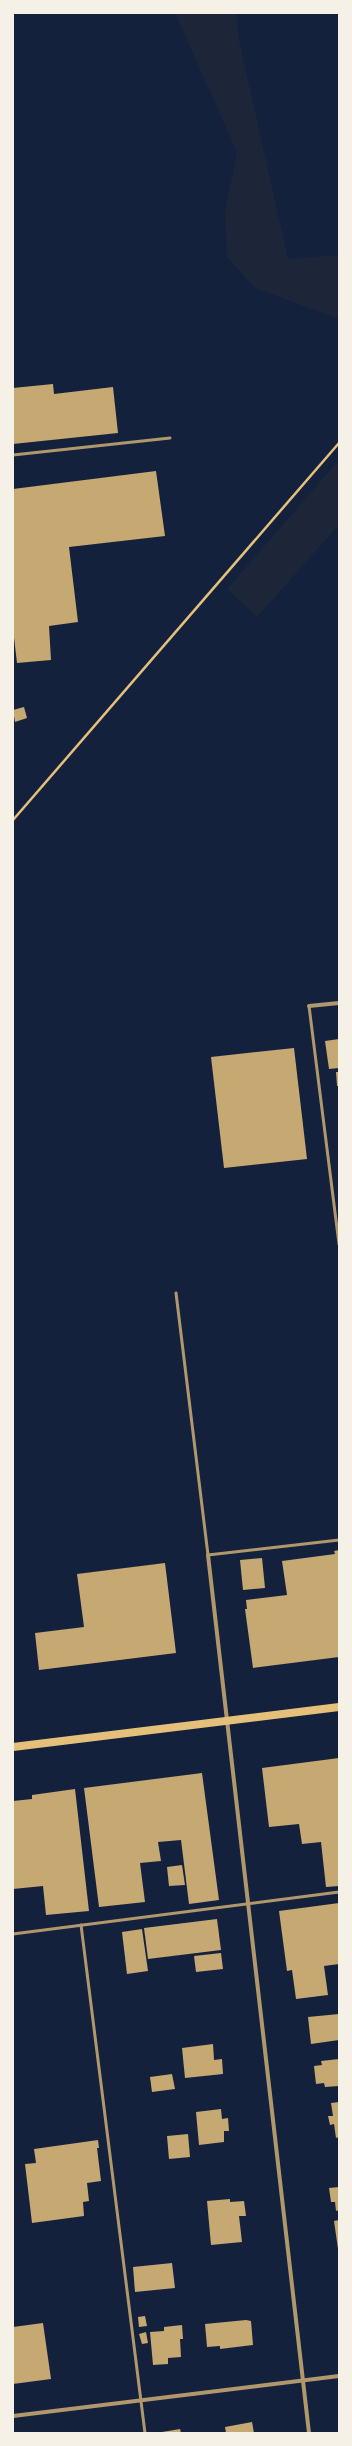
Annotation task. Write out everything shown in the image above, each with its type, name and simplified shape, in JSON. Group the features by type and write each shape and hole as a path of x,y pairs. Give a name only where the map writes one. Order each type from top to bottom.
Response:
{"main road":[{"path":"13,1746 339,1707"}],"street":[{"path":"309,1006 339,1003"},
{"path":"208,1555 309,2433"},
{"path":"13,2416 339,2376"}],"lane":[{"path":"13,455 170,438"},
{"path":"309,1006 339,1244"},
{"path":"176,1293 208,1555 339,1540"},
{"path":"13,1934 248,1905 339,1892"},
{"path":"82,1925 145,2433"}],"path":[{"path":"13,820 339,443"}],"shaded area":[{"path":"175,13 236,13 239,40 288,259 339,255 339,319 255,288 227,257 225,211 237,152"},
{"path":"339,460 339,525 257,617 227,589"}],"building":[{"path":"53,384 54,394 113,387 118,433 13,444 13,388"},
{"path":"156,471 165,536 69,547 78,622 49,626 51,660 17,663 13,629 13,489"},
{"path":"24,707 27,718 15,722 13,710"},
{"path":"339,1039 339,1068 329,1069 325,1041"},
{"path":"294,1048 307,1159 224,1168 211,1057"},
{"path":"336,1072 339,1072 339,1086 337,1086"},
{"path":"339,1550 339,1657 253,1668 245,1609 247,1609 246,1600 287,1595 282,1561 335,1554 334,1551"},
{"path":"262,1558 265,1588 243,1590 240,1560"},
{"path":"165,1563 176,1653 39,1670 35,1633 84,1627 77,1574"},
{"path":"339,1758 339,1886 326,1887 321,1842 302,1844 299,1824 269,1827 262,1768"},
{"path":"202,1773 219,1900 189,1904 181,1840 158,1842 161,1861 140,1863 145,1902 99,1907 84,1788"},
{"path":"75,1789 89,1911 46,1915 43,1886 13,1889 13,1801 32,1799 32,1795"},
{"path":"182,1865 185,1885 169,1886 167,1867"},
{"path":"339,1903 339,1964 324,1966 328,1995 296,1999 292,1970 287,1971 279,1911"},
{"path":"217,1919 221,1950 148,1959 144,1928"},
{"path":"142,1929 148,1971 127,1974 122,1932"},
{"path":"221,1953 223,1969 196,1972 194,1956"},
{"path":"339,2014 339,2040 311,2044 308,2017"},
{"path":"213,2044 214,2060 222,2059 223,2074 185,2078 182,2048"},
{"path":"339,2059 339,2086 325,2087 324,2083 316,2084 314,2066 322,2065 321,2061"},
{"path":"172,2074 175,2089 152,2092 150,2077"},
{"path":"339,2102 339,2137 336,2138 334,2124 330,2125 328,2116 333,2116 331,2103"},
{"path":"221,2109 222,2119 228,2118 229,2131 224,2131 224,2142 199,2145 196,2112"},
{"path":"188,2134 190,2157 169,2159 167,2136"},
{"path":"98,2140 99,2148 97,2148 101,2181 87,2183 89,2201 83,2202 84,2216 32,2223 25,2164 36,2163 34,2149"},
{"path":"339,2187 339,2210 336,2211 335,2202 331,2202 329,2188"},
{"path":"230,2199 230,2202 244,2201 246,2216 239,2216 242,2242 211,2245 207,2201"},
{"path":"339,2220 339,2249 338,2249 334,2221"},
{"path":"172,2263 175,2288 135,2292 133,2267"},
{"path":"145,2316 147,2326 139,2327 138,2317"},
{"path":"246,2320 251,2321 253,2345 220,2349 220,2346 207,2347 205,2324"},
{"path":"43,2323 51,2379 13,2384 13,2327"},
{"path":"182,2325 183,2339 180,2339 181,2357 168,2358 168,2364 153,2365 150,2332 164,2331 164,2327"},
{"path":"146,2332 148,2343 142,2344 139,2334"},
{"path":"252,2422 254,2433 226,2433 225,2427"},
{"path":"180,2429 181,2433 162,2433 162,2432"}]}
